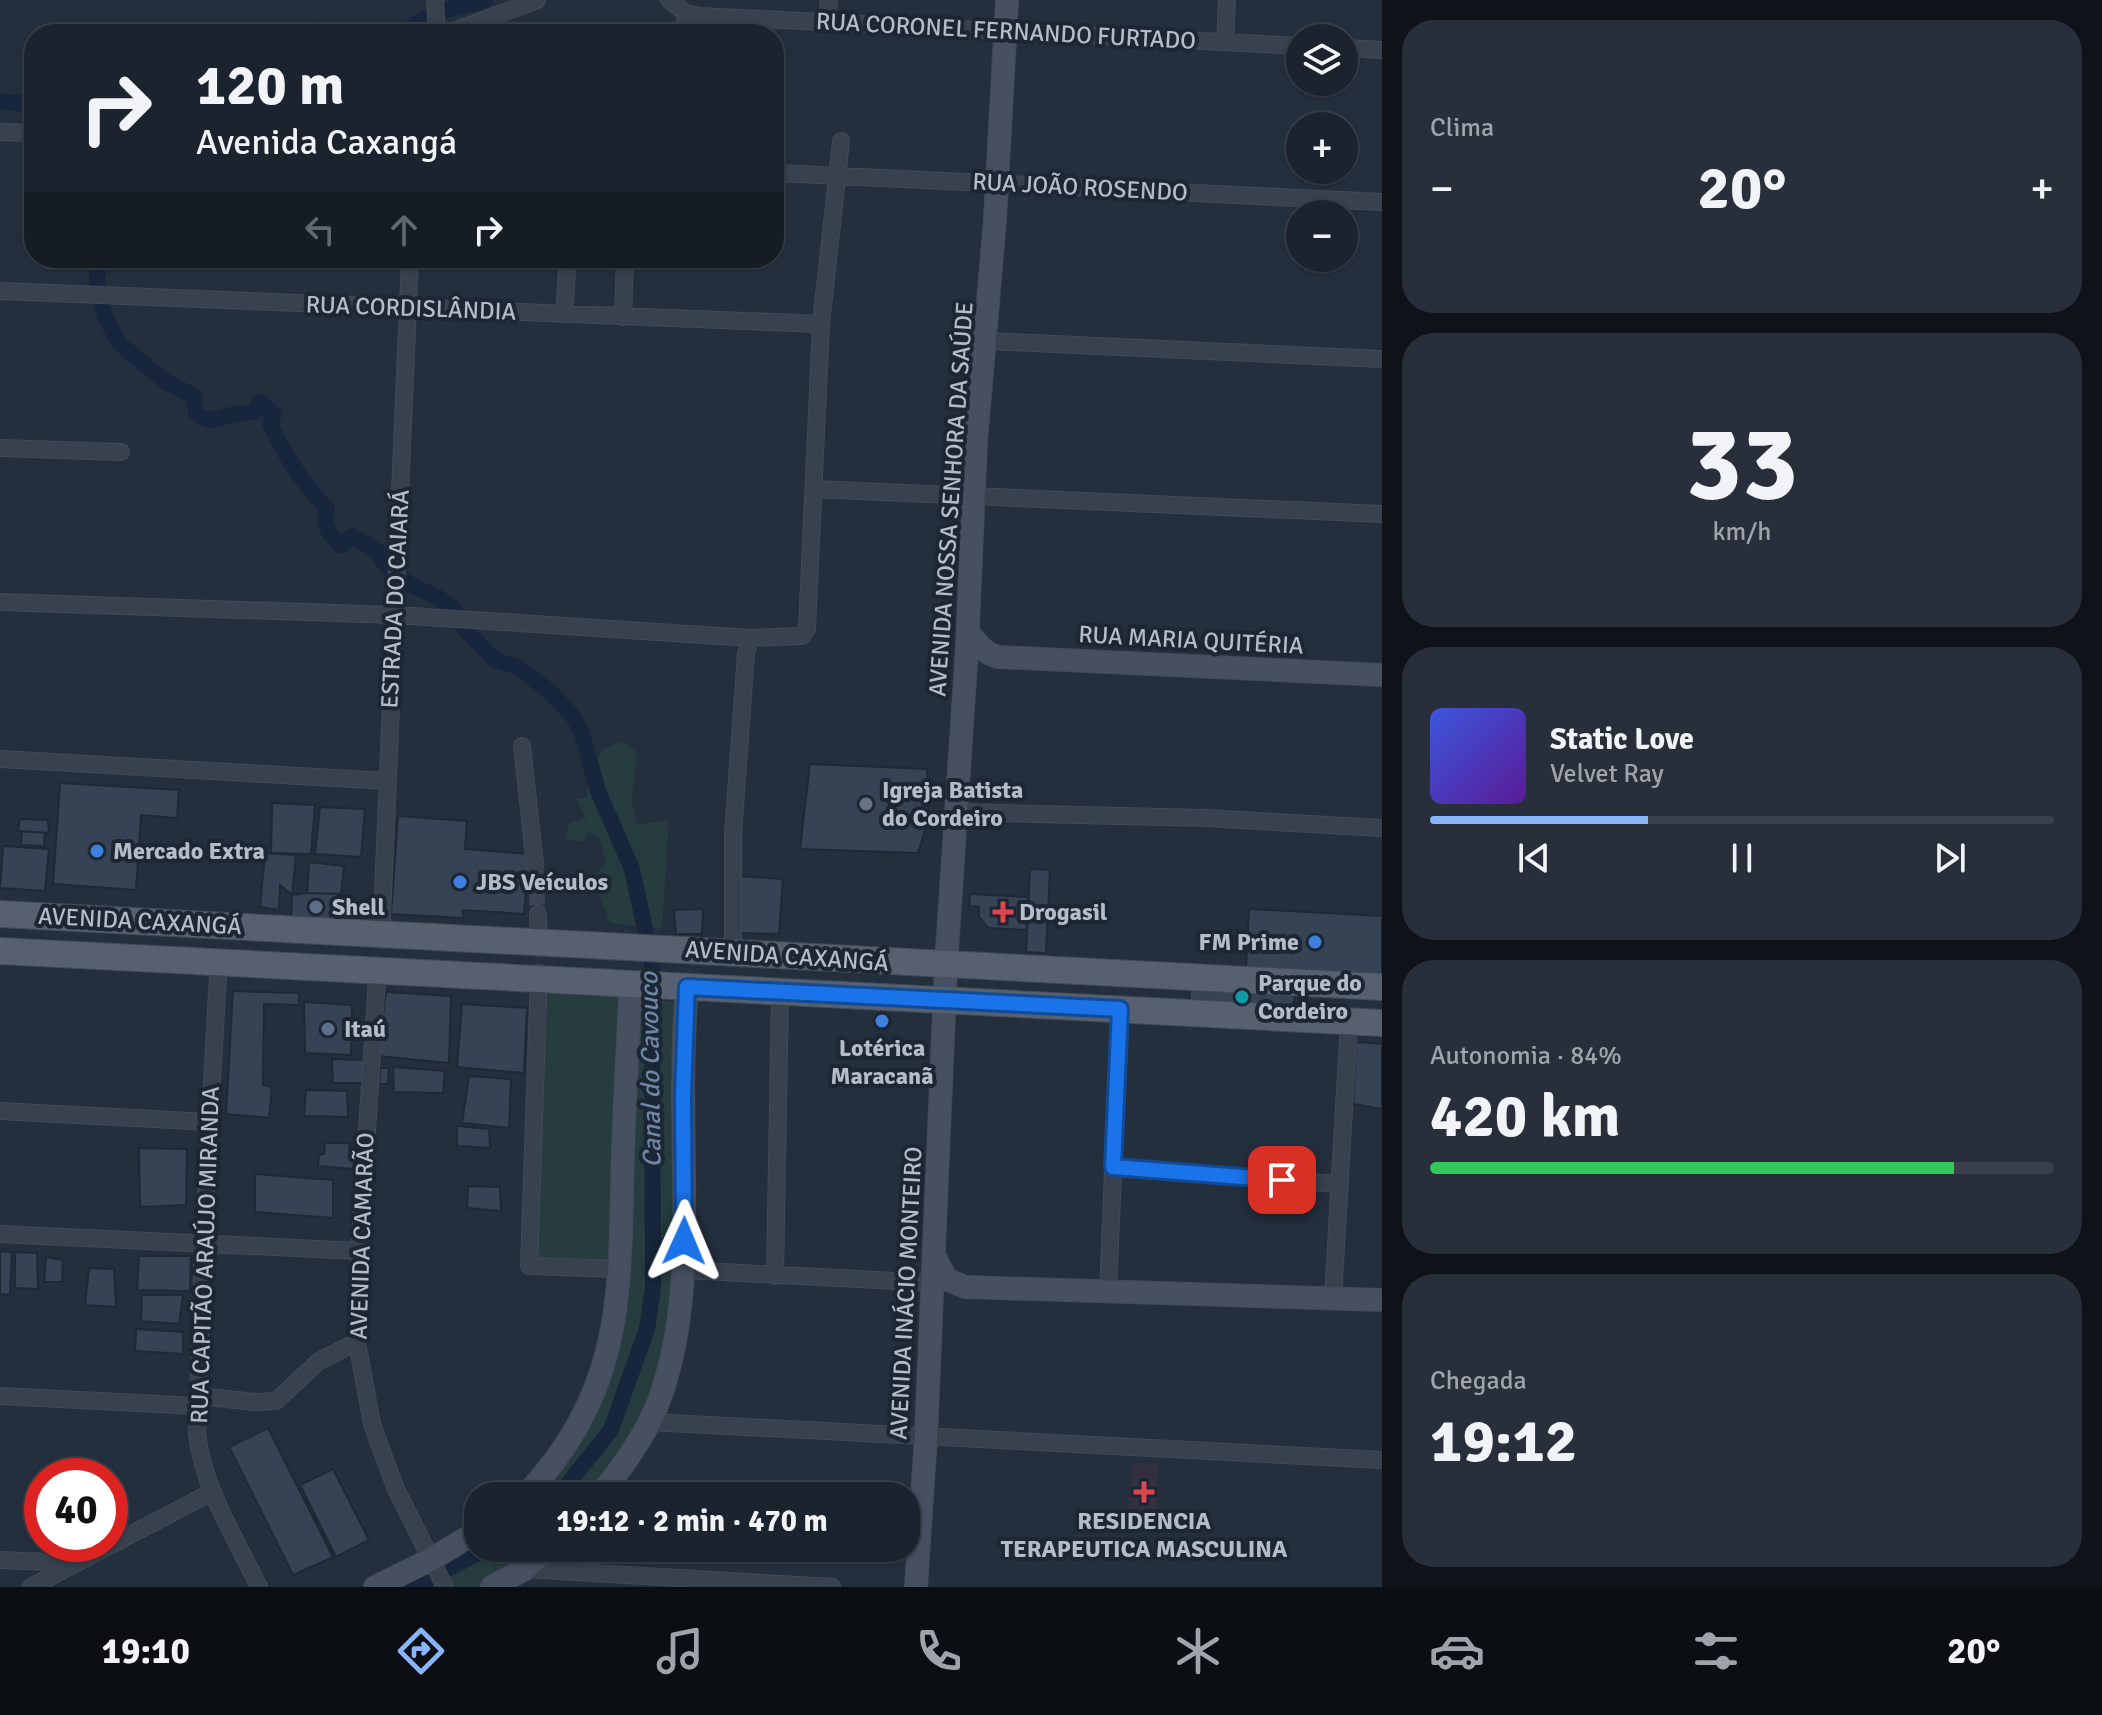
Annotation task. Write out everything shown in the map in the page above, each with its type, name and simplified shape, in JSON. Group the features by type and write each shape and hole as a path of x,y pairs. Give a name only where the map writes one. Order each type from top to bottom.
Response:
{"main road":[{"name":"AVENIDA CAXANGÁ","path":"0,914 381,937 629,946 1382,987"},
{"name":"AVENIDA CAXANGÁ","path":"0,951 540,976 685,987 1382,1023"}],"street":[{"path":"466,24 537,0"},
{"path":"756,0 756,19"},
{"path":"826,23 829,0"},
{"name":"AVENIDA NOSSA SENHORA DA SAÚDE","path":"945,1001 1007,0"},
{"path":"1225,42 1227,0"},
{"path":"435,2 439,24"},
{"name":"RUA CORONEL FERNANDO FURTADO","path":"679,6 756,19 1286,45"},
{"path":"1358,49 1382,50"},
{"path":"0,132 24,133"},
{"path":"0,602 395,615 750,638 802,636 805,633 814,489 821,324 841,141"},
{"name":"RUA JOÃO ROSENDO","path":"784,173 1382,202"},
{"name":"ESTRADA DO CAIARÁ","path":"381,937 409,268"},
{"path":"564,314 567,268"},
{"path":"623,317 625,268"},
{"name":"RUA CORDISLÂNDIA","path":"0,291 821,324"},
{"path":"986,341 1382,359"},
{"path":"0,448 121,452"},
{"path":"814,489 1382,514"},
{"path":"968,631 982,649 998,657"},
{"path":"733,952 735,794 746,654 750,638"},
{"path":"965,678 979,665 998,657"},
{"name":"RUA MARIA QUITÉRIA","path":"998,657 1382,675"},
{"path":"522,746 535,865"},
{"path":"0,759 387,781"},
{"path":"957,812 1205,818 1382,828"},
{"path":"538,914 539,945"},
{"name":"RUA CAPITÃO ARAÚJO MIRANDA","path":"219,960 203,1244 197,1401 199,1450 212,1492 259,1587"},
{"name":"AVENIDA CAMARÃO","path":"378,968 359,1251 349,1345 372,1424 395,1487 445,1587"},
{"path":"540,976 529,1266 620,1269"},
{"path":"538,1482 552,1467 586,1411 610,1346 620,1269 634,984"},
{"path":"611,1482 650,1422 660,1398 680,1315 685,1270 685,987"},
{"path":"775,1276 780,992"},
{"name":"AVENIDA INÁCIO MONTEIRO","path":"916,1587 926,1436 945,1001"},
{"path":"1108,1291 1120,1009"},
{"path":"1333,1299 1349,1021"},
{"path":"0,1111 210,1122"},
{"path":"1113,1167 1338,1184"},
{"path":"0,1234 359,1251"},
{"path":"934,1256 946,1279 965,1287 1382,1300"},
{"path":"685,1270 933,1283"},
{"path":"931,1321 954,1293 965,1287"},
{"path":"0,1396 276,1401 319,1361 349,1345"},
{"path":"650,1422 1382,1460"},
{"path":"31,1587 212,1492"},
{"path":"375,1587 433,1562 464,1541"},
{"path":"0,1560 78,1563"},
{"path":"492,1587 533,1562"},
{"path":"525,1569 631,1581 832,1587"}],"shaded area":[{"name":"RESIDENCIA TERAPEUTICA MASCULINA","path":"1132,1463 1159,1463 1156,1521 1128,1520"}],"green space":[{"path":"622,742 635,751 637,762 631,800 637,825 669,820 662,929 610,923 593,877 607,863 598,837 587,832 585,842 566,839 569,824 586,818 576,799 587,797 588,775 602,750"},
{"path":"548,992 618,996 615,1264 539,1260 535,1248"},
{"path":"633,999 682,1002 674,1324 647,1408 603,1482 536,1482 603,1376"},
{"path":"464,1544 464,1562 523,1562 488,1587 455,1587 443,1567 443,1560"}],"building":[{"name":"Igreja Batista do Cordeiro","path":"810,764 927,769 928,821 918,853 800,849"},
{"name":"Mercado Extra","path":"60,783 179,790 177,818 141,815 136,890 53,884"},
{"path":"272,803 315,805 311,854 271,853"},
{"path":"320,807 365,809 361,857 315,854"},
{"name":"JBS Veículos","path":"398,816 467,821 465,849 529,854 524,914 463,910 463,918 391,914"},
{"path":"20,819 48,820 49,833 18,831"},
{"path":"22,831 45,833 44,846 21,845"},
{"path":"3,846 49,849 45,891 0,888"},
{"path":"265,853 296,855 292,895 280,885 279,910 260,907"},
{"path":"309,862 344,866 341,894 307,893"},
{"path":"1030,869 1050,870 1046,953 1026,952"},
{"path":"738,876 783,879 779,934 738,933"},
{"name":"Shell","path":"341,894 340,920 291,918 292,895"},
{"name":"Drogasil","path":"970,894 1028,897 1027,930 988,928 979,917 979,907 969,906"},
{"path":"703,909 702,934 676,934 674,910"},
{"name":"FM Prime","path":"1249,909 1382,916 1382,977 1246,968"},
{"name":"Parque do Cordeiro","path":"1190,986 1295,993 1293,1012 1189,1004"},
{"path":"233,991 299,993 299,1005 264,1004 263,1085 272,1087 269,1118 226,1114"},
{"path":"386,992 451,996 449,1063 378,1056"},
{"name":"Itaú","path":"304,1002 352,1005 351,1055 305,1053"},
{"path":"462,1004 527,1008 524,1073 457,1067"},
{"path":"1356,1042 1382,1044 1382,1109 1353,1104"},
{"path":"332,1059 365,1060 364,1083 333,1083"},
{"path":"393,1067 445,1071 443,1093 394,1092"},
{"path":"380,1068 389,1068 388,1084 379,1084"},
{"path":"469,1076 511,1079 509,1128 462,1123"},
{"path":"306,1090 347,1091 348,1117 304,1116"},
{"path":"457,1126 489,1129 490,1148 457,1146"},
{"path":"325,1143 349,1143 350,1151 357,1152 353,1169 318,1166"},
{"path":"139,1148 187,1149 186,1205 140,1207"},
{"path":"255,1174 333,1180 333,1218 255,1212"},
{"path":"468,1186 500,1187 501,1211 467,1208"},
{"path":"0,1251 12,1252 10,1295 0,1294"},
{"path":"15,1252 37,1253 38,1289 15,1288"},
{"path":"139,1256 191,1256 190,1291 137,1290"},
{"path":"46,1257 63,1260 62,1282 44,1282"},
{"path":"89,1268 114,1269 116,1307 85,1305"},
{"path":"142,1295 183,1295 179,1324 141,1321"},
{"path":"136,1329 183,1332 183,1354 135,1351"},
{"path":"268,1428 333,1557 293,1575 229,1447"},
{"path":"333,1469 369,1540 336,1557 300,1485"}],"waterway":[{"path":"415,24 485,0"},
{"path":"0,101 24,104"},
{"path":"98,268 97,283 105,317 120,344 166,382 194,396 196,413 206,419 254,412 260,402 274,414 270,423 288,458 327,509 326,525 337,541 341,545 353,536 377,551 385,565 411,585 452,607 462,626 495,660 515,666 547,689 572,715 581,730 598,791 632,869 652,961 653,1288 647,1329 611,1430 569,1482"},
{"name":"Canal do Cavouco","path":"413,1587 464,1560"}],"tunnel":[{"path":"535,865 538,914"}],"place":[{"name":"Igreja Batista do Cordeiro","path":"866,804"},
{"name":"Mercado Extra","path":"97,851"},
{"name":"JBS Veículos","path":"460,882"},
{"name":"Shell","path":"316,907"},
{"name":"Drogasil","path":"1003,912"},
{"name":"FM Prime","path":"1315,942"},
{"name":"Parque do Cordeiro","path":"1242,997"},
{"name":"Lotérica Maracanã","path":"882,1021"},
{"name":"Itaú","path":"328,1029"},
{"name":"RESIDENCIA TERAPEUTICA MASCULINA","path":"1144,1492"}],"route":[{"path":"684,1241 683,1094 687,987 1120,1009 1113,1167 1282,1180"}]}
